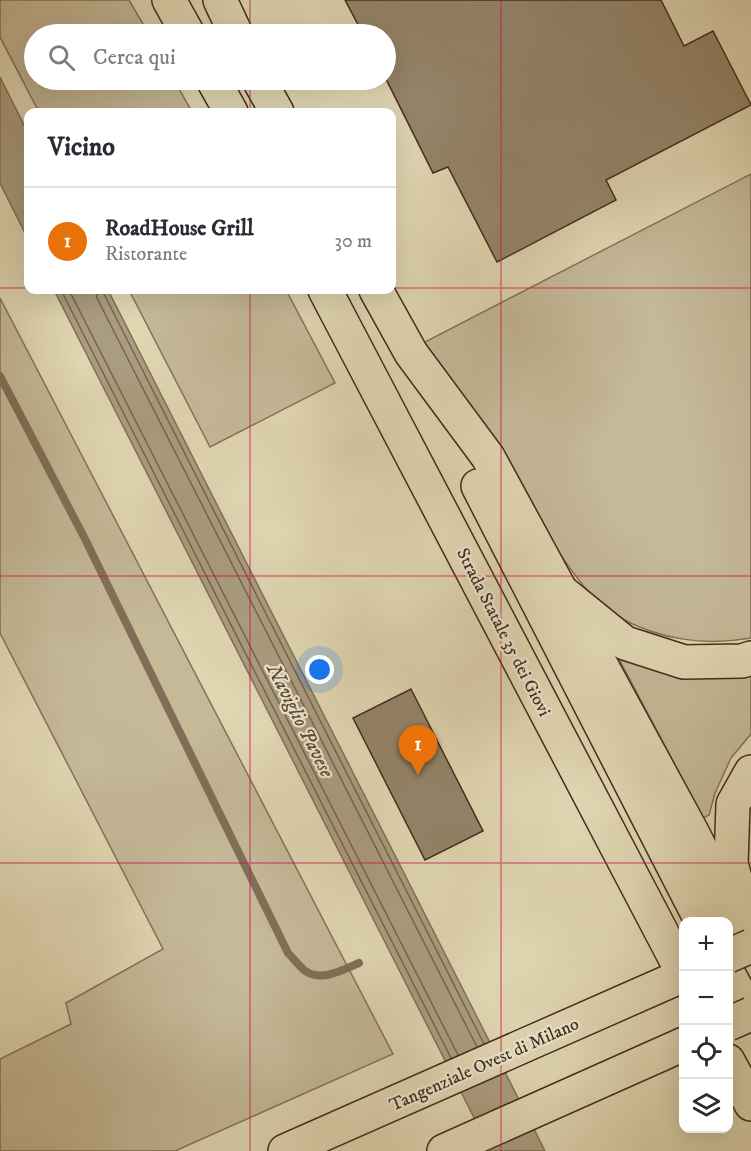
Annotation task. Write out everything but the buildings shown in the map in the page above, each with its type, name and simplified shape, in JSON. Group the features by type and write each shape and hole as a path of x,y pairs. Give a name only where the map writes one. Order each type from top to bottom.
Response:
{"main road":[{"path":"169,0 182,24"},
{"path":"220,0 231,24"},
{"path":"219,90 229,108"},
{"path":"265,90 275,108"},
{"name":"Strada Statale 35 dei Giovi","path":"327,294 682,971"},
{"path":"378,294 411,353 700,917"},
{"path":"411,353 488,458 693,834 751,947 733,954"},
{"path":"561,591 625,643 684,662 742,661 751,658"},
{"path":"751,772 733,804 731,864 751,932"},
{"name":"Tangenziale Ovest di Milano","path":"285,1151 679,977"},
{"path":"733,981 751,1015 733,1022"},
{"path":"444,1151 679,1046"},
{"path":"733,1069 751,1104"}],"shaded area":[{"path":"0,0 129,0 143,24 24,24 24,83 0,37"},
{"path":"28,90 180,90 190,108 37,108"},
{"path":"751,174 751,638 717,641 683,639 634,625 608,610 590,593 518,494 423,343"},
{"path":"131,294 288,294 335,383 210,447"},
{"path":"0,298 393,1054 175,1151 0,1151 0,1059 71,1024 66,1003 163,949 0,633"},
{"path":"618,657 751,673 751,734 731,758 715,793 709,815 703,818"}],"water":[{"path":"0,77 24,125 24,231 0,183"},
{"name":"Naviglio Pavese","path":"56,294 110,294 545,1151 491,1151"}],"waterway":[{"path":"0,376 84,537 288,953 304,970 317,975 331,974 359,963"}],"place":[{"name":"RoadHouse Grill","path":"418,775"}]}
